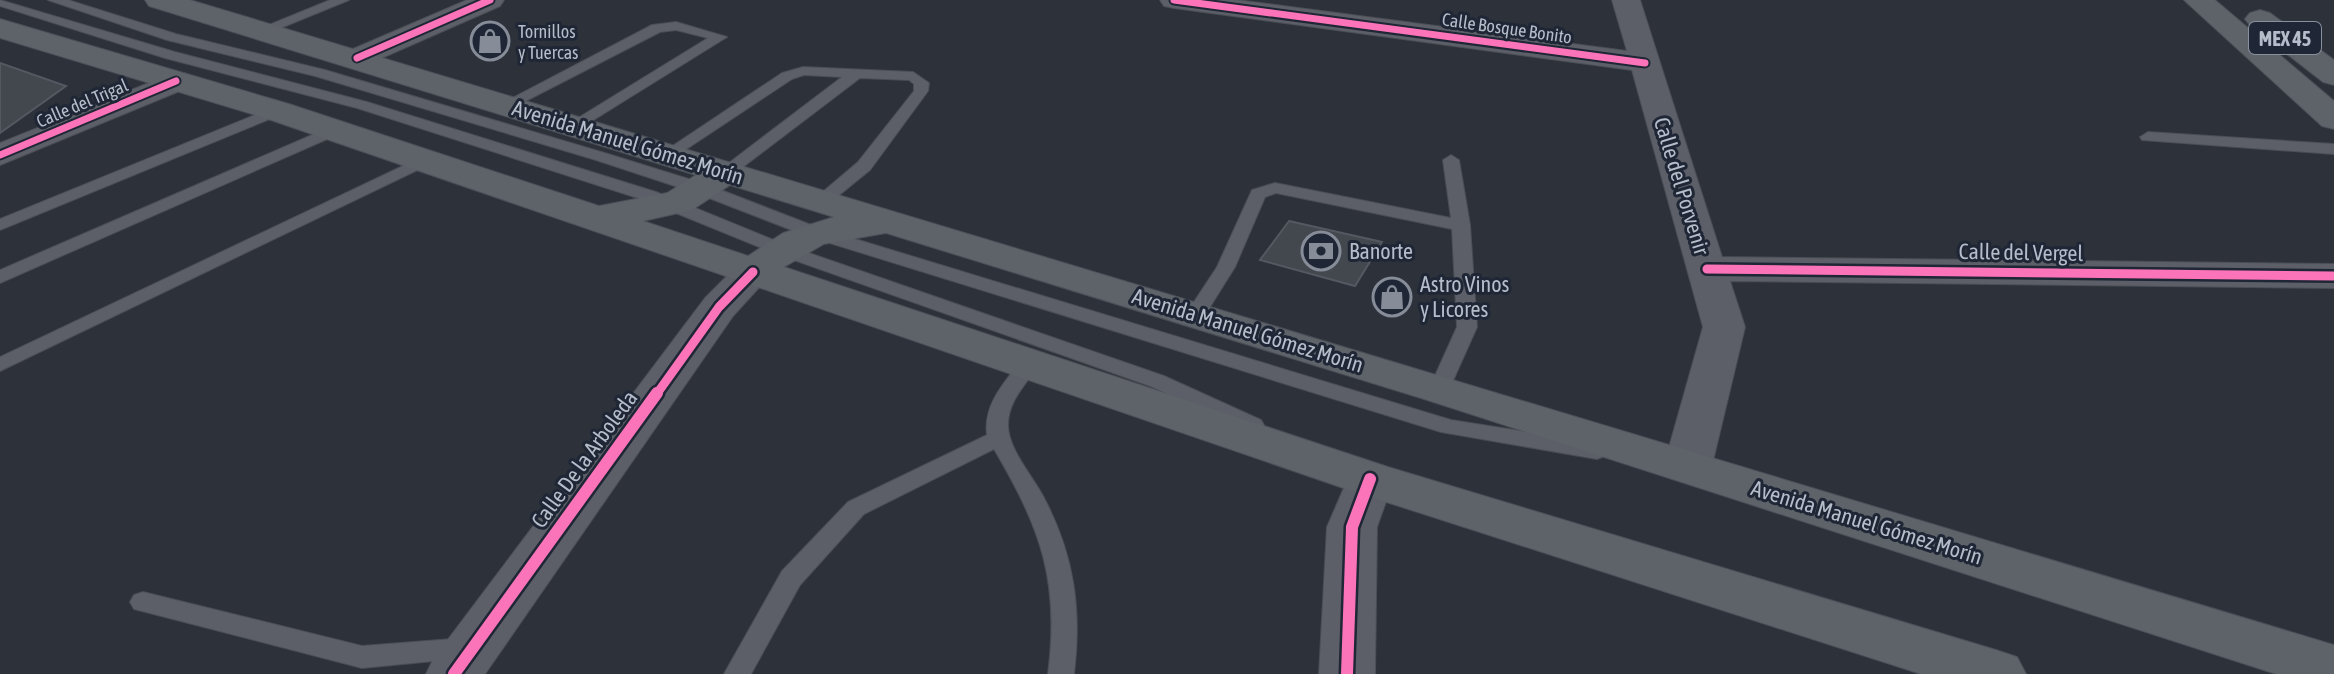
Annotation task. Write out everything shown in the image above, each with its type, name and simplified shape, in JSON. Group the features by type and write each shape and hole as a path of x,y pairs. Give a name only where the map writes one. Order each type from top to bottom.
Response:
{"main road":[{"name":"Avenida Manuel Gómez Morín","path":"159,0 667,155 714,181 792,239 1028,366 1370,479 1996,674"},
{"path":"2198,0 2334,119"},
{"name":"MEX 45","path":"2236,0 2334,75"},
{"name":"MEX 45","path":"2281,0 2313,23"},
{"name":"Avenida Manuel Gómez Morín","path":"0,28 277,111 595,218 792,239 891,223 1688,465 2334,669"},
{"path":"595,218 666,205 714,181"}],"street":[{"path":"357,58 490,0"},
{"name":"Calle Bosque Bonito","path":"1174,0 1645,63"},
{"name":"Calle del Porvenir","path":"1626,0 1724,327 1688,465"},
{"name":"Calle del Trigal","path":"5,149 176,81"},
{"name":"Calle De la Arboleda","path":"463,661 719,307 792,239"},
{"name":"Calle del Vergel","path":"1707,269 2334,276"},
{"path":"1347,674 1352,527 1370,479"}],"lane":[{"path":"55,0 172,37 320,73 714,181 856,74"},
{"path":"261,31 342,0"},
{"path":"0,2 170,55 362,105 650,196 666,205 1449,427 1688,465"},
{"path":"507,105 657,28 676,26 720,37 573,126"},
{"path":"667,155 787,76 803,71 913,76 922,83 921,91 864,166 792,239"},
{"path":"0,225 277,111"},
{"path":"0,277 335,130"},
{"path":"2148,137 2334,149"},
{"path":"0,365 426,160"},
{"path":"1440,389 1467,327 1461,225 1451,160"},
{"path":"1196,314 1226,267 1258,194 1275,188 1461,225"},
{"path":"792,239 1157,381 1370,479"},
{"path":"1028,366 999,406 994,422 998,438 1052,535 1065,581 1068,632 1061,674"},
{"path":"737,674 791,578 856,508 998,438"},
{"path":"143,602 362,657 463,661"}],"building":[{"path":"0,63 66,86 0,133"},
{"name":"Banorte","path":"1289,221 1382,242 1355,286 1260,260"}],"cycle path":[{"path":"357,58 490,0"},
{"path":"1174,0 1645,63"},
{"path":"0,155 176,81"},
{"path":"1707,269 2334,276"},
{"path":"454,674 719,307 753,272"},
{"path":"1347,674 1352,527 1370,479"}],"place":[{"name":"Tornillos y Tuercas","path":"490,41"},
{"name":"Banorte","path":"1321,251"},
{"name":"Astro Vinos y Licores","path":"1392,297"}]}
